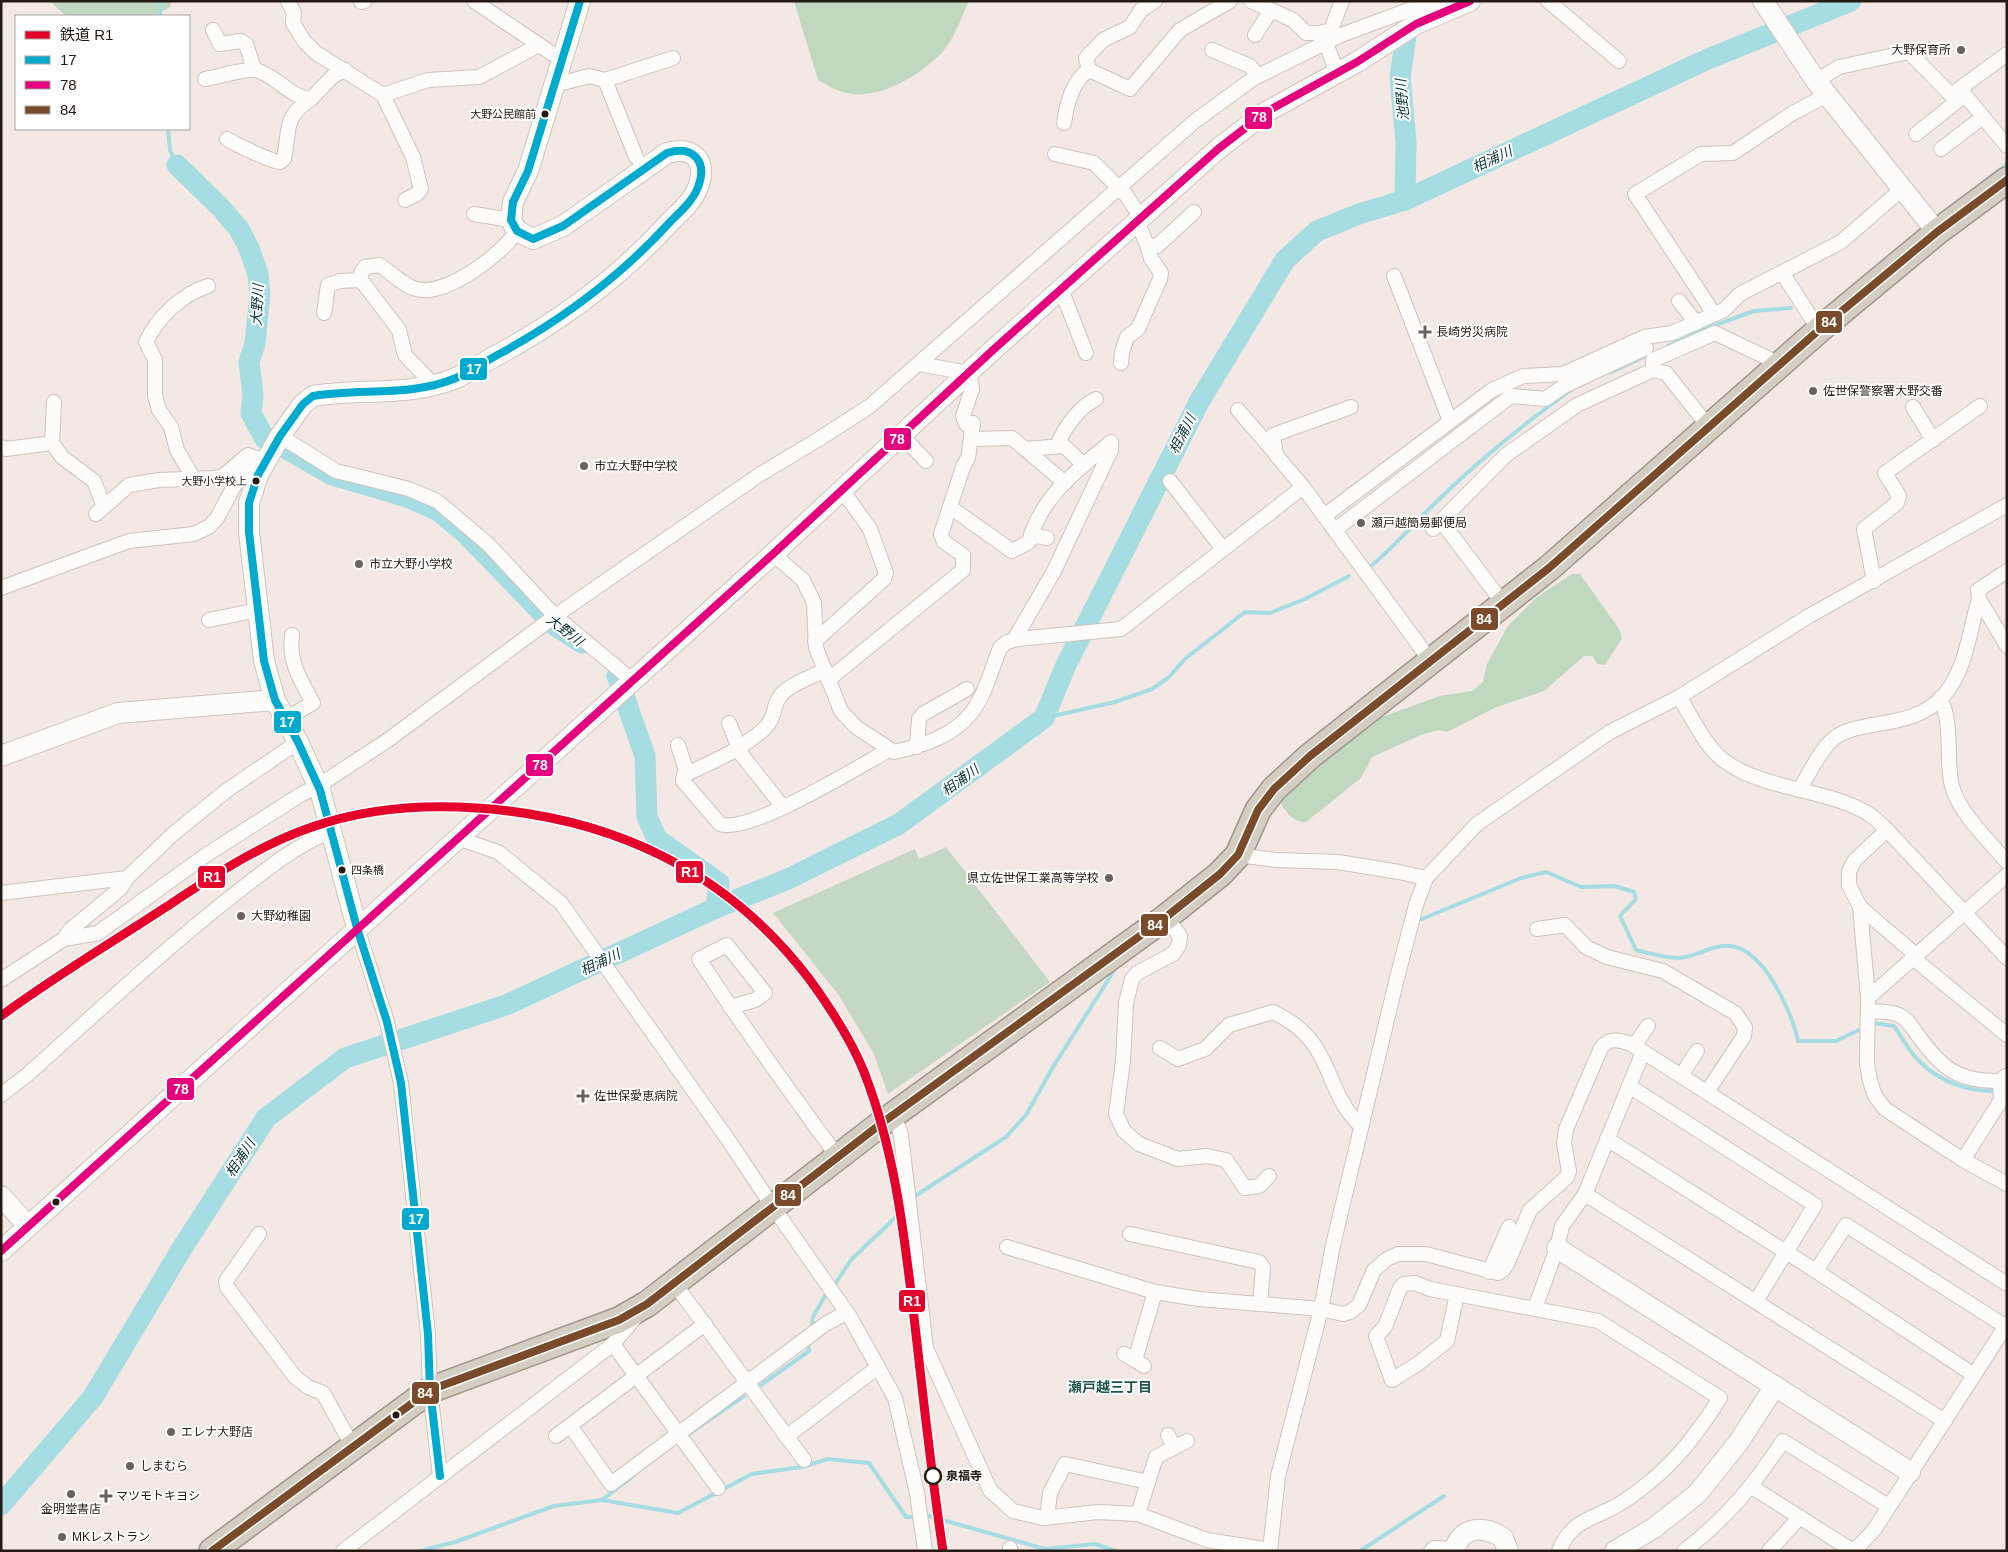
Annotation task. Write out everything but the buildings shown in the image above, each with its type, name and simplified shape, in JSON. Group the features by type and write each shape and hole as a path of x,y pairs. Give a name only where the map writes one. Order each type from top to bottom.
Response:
{"highway":[{"path":"212,1551 430,1390 618,1320 647,1304 894,1114 1166,916 1220,874 1238,855 1258,810 1274,788 1310,756 1549,568 1819,330 1937,232 2007,180"}],"street":[{"path":"288,1 294,13 293,23 304,40 316,53 383,95 413,157 420,188 417,194 405,200"},
{"path":"474,1 563,61"},
{"path":"433,384 405,355 400,330 361,280 361,273 365,267 380,265 415,289 434,289 458,279 487,261 509,242 514,226 513,202 528,171 580,1"},
{"path":"1089,70 1086,58 1103,40 1130,27 1141,10 1155,1"},
{"path":"1089,70 1130,89 1180,30 1230,1"},
{"path":"1251,1 1298,23 1306,33 1320,33 1328,36"},
{"path":"1336,72 1328,36 1342,1"},
{"path":"1,980 64,939 98,933 206,855 300,795 319,788 388,740 556,616 759,475 870,406 1195,121 1258,76 1328,36 1418,11 1470,1"},
{"path":"1548,1 1618,61"},
{"path":"1763,1 1816,81 1937,232"},
{"path":"1255,35 1271,10"},
{"path":"1,1251 773,554 1061,289 1238,131 1266,112 1395,38 1418,11"},
{"path":"212,30 220,44 241,41 246,44 254,69"},
{"path":"383,95 428,80 479,77 539,45"},
{"path":"1212,50 1250,66 1258,76"},
{"path":"1714,314 1635,194 1701,154 1733,153 1794,114 1816,81 1839,67 1909,52 1951,95 1963,92"},
{"path":"1916,134 2007,54"},
{"path":"555,85 589,76 605,80 672,58"},
{"path":"205,79 254,69 270,76 304,98 311,99"},
{"path":"227,139 238,146 275,162 280,162 284,158 289,123 293,112 311,99 333,76 345,70"},
{"path":"1064,123 1067,102 1080,75 1089,70"},
{"path":"605,80 636,157"},
{"path":"1963,92 2007,146"},
{"path":"1941,149 1983,117"},
{"path":"1,588 129,541 194,534 210,526 217,518 238,479 261,459 303,404 313,396 410,390 456,378 550,326 598,291 651,244 696,194 702,177 700,162 693,153 680,149 667,152 563,226 533,239 514,226 474,214"},
{"path":"1055,154 1094,163 1119,188 1139,219 1151,258 1161,273 1138,329 1127,337 1121,363"},
{"path":"1503,603 1437,525 1506,455 1648,354 1672,334 1724,310 1740,294 1783,274 1841,242 1902,189"},
{"path":"1147,245 1157,246 1194,212"},
{"path":"1783,274 1819,330"},
{"path":"1394,276 1450,421"},
{"path":"324,314 328,285 340,281 361,280"},
{"path":"194,479 177,450 171,427 159,410 155,396 155,360 146,342 153,327 185,297 208,286"},
{"path":"1061,289 1086,354"},
{"path":"1679,301 1696,323"},
{"path":"1335,530 1511,396 1545,399 1564,386 1648,354 1715,333 1780,364"},
{"path":"1324,516 1492,390 1512,379 1523,376 1564,374 1648,354"},
{"path":"1648,354 1666,373 1708,426"},
{"path":"919,364 969,373"},
{"path":"969,373 972,389 963,416 966,424 972,430 1012,438 1065,483"},
{"path":"1057,446 1062,434 1086,403 1096,398"},
{"path":"54,402 52,443 62,456 94,481 100,511 130,485 159,480 223,476 242,458 248,455 261,459"},
{"path":"1874,581 1864,529 1898,503 1899,496 1885,473 1980,406"},
{"path":"1276,454 1273,435 1351,407"},
{"path":"1913,407 1933,440"},
{"path":"1238,410 1303,487 1430,660"},
{"path":"889,750 783,807 738,826 728,827 720,824 683,781 684,775 687,773 738,749 765,728 774,717 776,703 781,695 826,675 963,570 963,555 944,542 941,534 968,458 972,430"},
{"path":"901,435 926,461"},
{"path":"280,436 336,471 409,489 437,500 488,544 556,616 633,681"},
{"path":"950,507 1012,551 1029,542 1033,525 1054,495 1084,464 1111,442 1111,450 1054,571 1016,639"},
{"path":"1,447 6,449 52,443"},
{"path":"1026,449 1064,446 1084,464"},
{"path":"261,459 248,502 249,532 264,661 275,700 298,742 319,788 357,928 387,1022 402,1083 428,1334 430,1390 440,1476"},
{"path":"1170,481 1223,550"},
{"path":"773,554 803,580 814,603 816,648 841,711 856,727 894,752 917,747 947,732 971,713 1000,648 1016,639 1121,629 1303,487"},
{"path":"815,641 884,580 886,573 870,529 842,490"},
{"path":"894,1114 901,1135 926,1348 990,1490 1013,1512 1047,1518 1098,1512 1138,1514 1207,1540 1270,1550 1278,1476 1321,1309 1333,1245 1361,1126 1416,905 1426,878 1477,824 1610,732 1679,697 1809,616 2007,505"},
{"path":"1031,535 1047,538"},
{"path":"2007,571 1978,590 1980,598 2007,646"},
{"path":"1799,790 1830,742 1840,735 1850,730 1904,720 1925,712 1940,698 1960,669 1980,598"},
{"path":"209,620 258,610"},
{"path":"285,719 314,703 296,671 290,649 292,635"},
{"path":"917,747 918,719 923,714 967,689"},
{"path":"1679,697 1713,750 1726,762 1754,776 1868,813 1887,830 2007,958"},
{"path":"1940,698 1946,710 1952,786 1959,805 2007,862"},
{"path":"1,756 118,713 275,700"},
{"path":"729,723 738,749 783,807"},
{"path":"64,939 70,930 121,888 128,878 173,834 203,810 298,742"},
{"path":"677,745 687,773"},
{"path":"1887,830 1856,860 1849,871 1849,885 1860,907 1914,957 2007,1035"},
{"path":"1,1095 27,1075 175,941 274,864 315,838 332,832"},
{"path":"457,838 498,852 561,903 729,1140 773,1208 846,1312 896,1398 919,1509 925,1551"},
{"path":"1238,855 1276,860 1338,862 1426,878"},
{"path":"1868,998 2007,875"},
{"path":"1,893 128,878"},
{"path":"1860,907 1868,998 1867,1063 1875,1096 1885,1108 1963,1160 2007,1184"},
{"path":"1166,916 1180,936 1178,945 1173,954 1136,973 1132,979 1126,1003 1123,1061 1116,1114 1124,1131 1139,1144 1178,1158 1207,1156 1226,1160 1245,1188 1259,1186 1269,1176"},
{"path":"1537,929 1565,925 1586,947 1607,957 1663,971 1735,1013 1745,1027 1744,1036 1708,1092"},
{"path":"730,1007 755,1000 765,993 727,944 699,960 730,1007 838,1157"},
{"path":"1160,1048 1178,1059 1205,1050 1229,1025 1273,1012 1288,1019 1308,1036 1322,1056 1349,1115 1361,1126"},
{"path":"1868,1012 1888,1012 1904,1018 1937,1060 1957,1074 1975,1081 2003,1080 2001,1099 1963,1160"},
{"path":"1535,1308 1557,1248 1562,1226 1585,1194 1629,1086 1638,1049 1648,1026"},
{"path":"1007,1247 1155,1292 1321,1309 1342,1314 1356,1309 1374,1270 1387,1258 1398,1254 1426,1254 1498,1273 1504,1270 1530,1210 1567,1177 1570,1164 1564,1136 1601,1048 1610,1040 1623,1042 1638,1049 1708,1092 2007,1284"},
{"path":"1680,1076 1697,1051"},
{"path":"1629,1086 1815,1205 1756,1301"},
{"path":"1607,1139 1816,1271 1974,1375"},
{"path":"1585,1194 1944,1421"},
{"path":"1,1196 28,1226"},
{"path":"1752,1487 1853,1551 1874,1530 2006,1324 1846,1224 1816,1271"},
{"path":"1489,1272 1509,1227"},
{"path":"259,1234 226,1281 227,1287 295,1377 308,1387 323,1393 353,1447"},
{"path":"1130,1234 1259,1262 1263,1268 1260,1304"},
{"path":"1557,1248 1910,1472"},
{"path":"674,1283 804,1460"},
{"path":"1457,1294 1447,1340 1419,1364 1392,1380 1376,1336 1385,1327 1400,1288 1404,1284 1415,1283 1430,1289 1535,1308 1598,1321 1720,1398 1697,1436 1660,1474 1621,1502 1575,1526 1562,1542 1558,1551"},
{"path":"1134,1360 1155,1292"},
{"path":"343,1551 613,1344 647,1304"},
{"path":"570,1427 611,1484 678,1433 748,1384 824,1325 846,1312"},
{"path":"556,1436 704,1324"},
{"path":"613,1344 718,1488"},
{"path":"786,1437 878,1367"},
{"path":"1614,1551 1654,1528 1698,1493 1738,1443 1775,1386"},
{"path":"1138,1514 1156,1457 1171,1442 1187,1441"},
{"path":"1684,1551 1716,1524 1752,1487 1783,1441 1888,1506"},
{"path":"1047,1518 1050,1493 1064,1464 1075,1465 1086,1471 1148,1482"},
{"path":"1769,1551 1800,1517"},
{"path":"1430,1551 1434,1548 1454,1550 1458,1541 1467,1532 1477,1528 1486,1529 1503,1538 1508,1551"}],"green space":[{"path":"50,1 171,1 170,7 156,15 65,15"},
{"path":"794,1 969,1 949,44 925,68 884,90 856,94 840,91 818,80"},
{"path":"1572,574 1580,574 1619,629 1622,638 1605,665 1597,664 1593,656 1584,656 1544,691 1494,708 1447,732 1438,730 1421,735 1372,757 1361,778 1306,822 1298,821 1289,814 1281,804 1288,789 1357,726 1440,696 1472,691 1483,682 1487,664 1508,626 1537,597"},
{"path":"946,847 1050,982 888,1094 874,1054 838,994 773,913 915,849 919,859"}],"waterway":[{"path":"160,1 160,15"},
{"name":"相浦川","path":"1,1505 93,1397 184,1245 266,1118 345,1058 506,1005 716,908 788,879 899,824 1044,718 1066,665 1199,402 1285,260 1317,231 1359,214 1405,200 1708,59 1851,1"},
{"name":"池野川","path":"1405,200 1406,142 1400,77 1409,16"},
{"path":"168,130 170,150 177,165"},
{"path":"1985,181 2007,164"},
{"name":"大野川","path":"177,165 221,208 239,229 249,248 258,274 260,294 255,343 249,362 253,395 251,413 265,439"},
{"path":"1668,346 1707,328 1754,311 1791,308"},
{"path":"1611,372 1653,353"},
{"path":"1371,566 1447,491 1481,461 1534,417 1571,390"},
{"name":"大野川","path":"285,448 332,475 407,497 437,510 465,533 554,625 582,643"},
{"path":"1044,718 1115,702 1152,689 1168,678 1186,658 1245,612 1270,613 1305,599 1349,576"},
{"name":"大野川","path":"617,676 645,756 647,817 657,839 719,883 716,908"},
{"path":"1422,919 1521,878 1546,872 1581,887 1615,886 1634,892 1636,899 1620,916 1636,950 1678,958 1724,946 1742,950 1754,958 1774,984 1790,1014 1798,1041 1836,1041 1859,1030"},
{"path":"915,1196 1006,1137 1026,1115 1053,1067 1117,966"},
{"path":"1874,1023 1894,1026 1915,1057 1936,1075 1945,1080 1976,1090 1997,1091"},
{"path":"835,1284 851,1260 900,1213"},
{"path":"812,1324 813,1317 826,1294"},
{"path":"761,1385 809,1351 809,1348"},
{"path":"690,1433 744,1396"},
{"path":"420,1551 455,1542 554,1506 602,1500 678,1513 752,1474 802,1467 828,1459 869,1463 906,1517 929,1516 1045,1549 1095,1544 1116,1551"},
{"path":"602,1500 632,1477"},
{"path":"1360,1551 1444,1496"}],"rail line":[{"name":"R1","path":"1,1016 62,974 237,862 292,834 353,815 414,807 477,808 527,814 574,823 620,838 663,856 704,880 742,908 778,942 810,980 833,1013 847,1036 864,1072 875,1102 891,1162 902,1223 943,1551"}],"transit line":[{"name":"17","path":"440,1476 430,1390 428,1334 401,1083 387,1022 357,928 320,790 298,742 275,700 264,661 249,532 249,503 258,475 280,436 303,404 313,396 421,388 439,384 462,375 526,339 571,310 632,260 690,202 698,187 701,170 696,157 691,153 676,151 667,153 563,226 533,239 517,231 511,220 513,202 528,171 580,1"},
{"name":"78","path":"1,1251 773,554 993,350 1218,149 1266,112 1357,62 1416,24 1470,1"},
{"name":"84","path":"212,1551 430,1390 619,1320 647,1304 882,1123 1166,917 1220,874 1238,855 1258,810 1274,789 1310,756 1549,568 1819,330 1937,232 2007,180"}],"place":[{"name":"大野保育所","path":"1961,50"},
{"name":"大野公民館前","path":"545,114"},
{"name":"長崎労災病院","path":"1425,332"},
{"name":"佐世保警察署大野交番","path":"1813,391"},
{"name":"市立大野中学校","path":"584,466"},
{"name":"大野小学校上","path":"256,481"},
{"name":"瀬戸越簡易郵便局","path":"1361,523"},
{"name":"市立大野小学校","path":"359,564"},
{"name":"四条橋","path":"342,870"},
{"name":"県立佐世保工業高等学校","path":"1109,878"},
{"name":"大野幼稚園","path":"241,916"},
{"name":"佐世保愛恵病院","path":"583,1096"},
{"name":"エレナ大野店","path":"171,1432"},
{"name":"しまむら","path":"130,1466"},
{"name":"泉福寺","path":"933,1476"},
{"name":"金明堂書店","path":"71,1494"},
{"name":"マツモトキヨシ","path":"106,1496"},
{"name":"MKレストラン","path":"62,1537"}],"district":[{"name":"瀬戸越三丁目","path":"1110,1387"}]}
